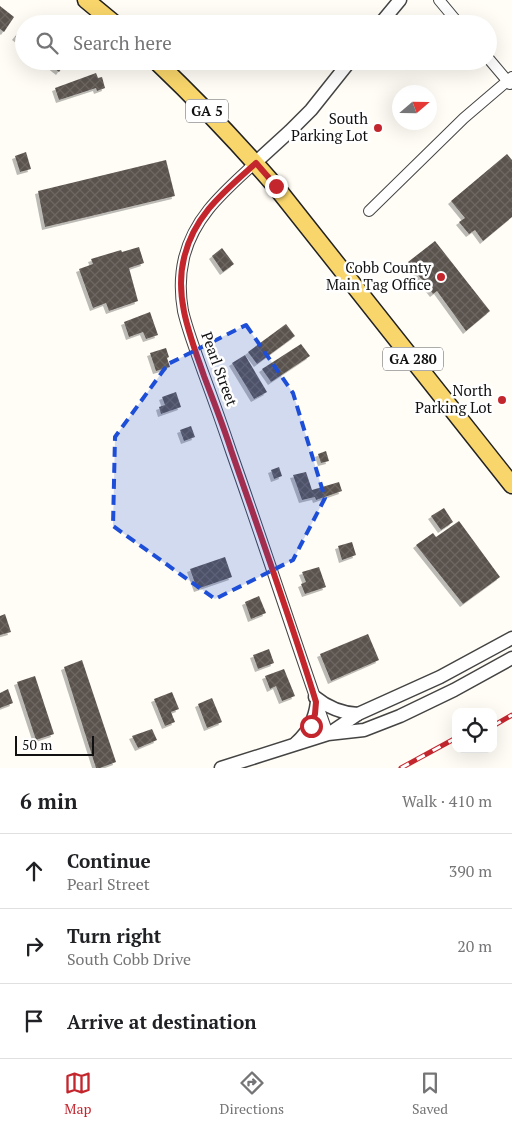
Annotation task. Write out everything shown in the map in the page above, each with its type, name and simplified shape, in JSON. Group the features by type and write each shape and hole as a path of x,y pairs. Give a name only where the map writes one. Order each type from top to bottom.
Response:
{"main road":[{"path":"86,0 104,15"},
{"name":"GA 5","path":"165,70 256,163"},
{"name":"GA 280","path":"256,163 512,485"}],"street":[{"path":"388,15 400,0"},
{"path":"439,0 452,15"},
{"path":"369,211 464,118 511,81 497,67"},
{"name":"Pearl Street","path":"328,734 225,432 191,339 183,310 181,275 184,258 196,226 206,211 311,110 343,70"},
{"path":"328,734 358,714 440,677 512,638"},
{"path":"221,768 328,734 364,730 400,716 454,690 512,658"},
{"path":"294,745 311,726 315,714 316,699 334,709 358,714"}],"highlighted area":[{"path":"246,325 293,393 325,498 293,560 215,599 113,526 115,437 168,364"}],"building":[{"path":"0,6 14,17 4,32 0,29"},
{"path":"96,73 98,78 102,77 105,88 97,91 96,88 59,100 55,88"},
{"path":"26,152 31,169 20,172 15,156"},
{"path":"507,154 512,160 512,217 483,241 475,230 469,234 459,222 465,218 451,201"},
{"path":"166,160 175,196 45,227 38,191"},
{"name":"Cobb County Main Tag Office","path":"435,241 490,311 466,331 437,291 433,294 408,262"},
{"path":"139,247 144,263 129,268 138,301 109,311 106,303 93,308 79,269 93,264 91,259"},
{"path":"222,248 234,264 223,272 212,256"},
{"path":"150,312 158,335 146,339 143,332 129,337 124,322"},
{"path":"286,324 295,336 257,364 248,352"},
{"path":"301,344 310,356 271,382 262,369"},
{"path":"166,348 170,367 156,371 150,353"},
{"path":"245,355 267,392 254,399 232,363"},
{"path":"176,392 181,407 161,414 159,407 165,405 162,397"},
{"path":"191,426 195,437 184,441 180,430"},
{"path":"326,451 329,461 321,463 318,454"},
{"path":"279,467 282,476 274,479 271,470"},
{"path":"306,472 312,490 339,482 342,491 316,500 315,497 302,500 293,475"},
{"path":"444,508 453,522 441,530 431,516"},
{"path":"459,521 500,577 463,604 416,545 433,533 436,537"},
{"path":"352,542 356,555 342,560 338,546"},
{"path":"225,557 232,577 197,589 190,569"},
{"path":"319,567 326,587 305,594 301,584 306,582 302,572"},
{"path":"259,596 266,613 251,619 245,602"},
{"path":"5,614 11,632 0,635 0,616"},
{"path":"368,634 379,660 331,681 320,654"},
{"path":"269,649 274,663 258,669 253,655"},
{"path":"82,660 116,762 100,768 96,768 64,667"},
{"path":"284,669 295,696 282,701 276,686 270,689 265,676"},
{"path":"35,676 54,734 36,740 17,682"},
{"path":"8,689 13,703 0,708 0,693"},
{"path":"172,692 179,709 171,712 175,722 165,726 154,699"},
{"path":"212,698 222,722 207,728 198,704"},
{"path":"152,729 157,740 138,748 132,736"}],"railway":[{"path":"497,724 512,715"},
{"path":"401,768 452,740"}],"place":[{"name":"South Parking Lot","path":"378,128"},
{"name":"Cobb County Main Tag Office","path":"441,277"},
{"name":"North Parking Lot","path":"502,400"}],"route":[{"path":"276,186 256,163 210,206 196,226 189,242 181,275 181,295 191,339 276,580 316,702 311,726"}]}
